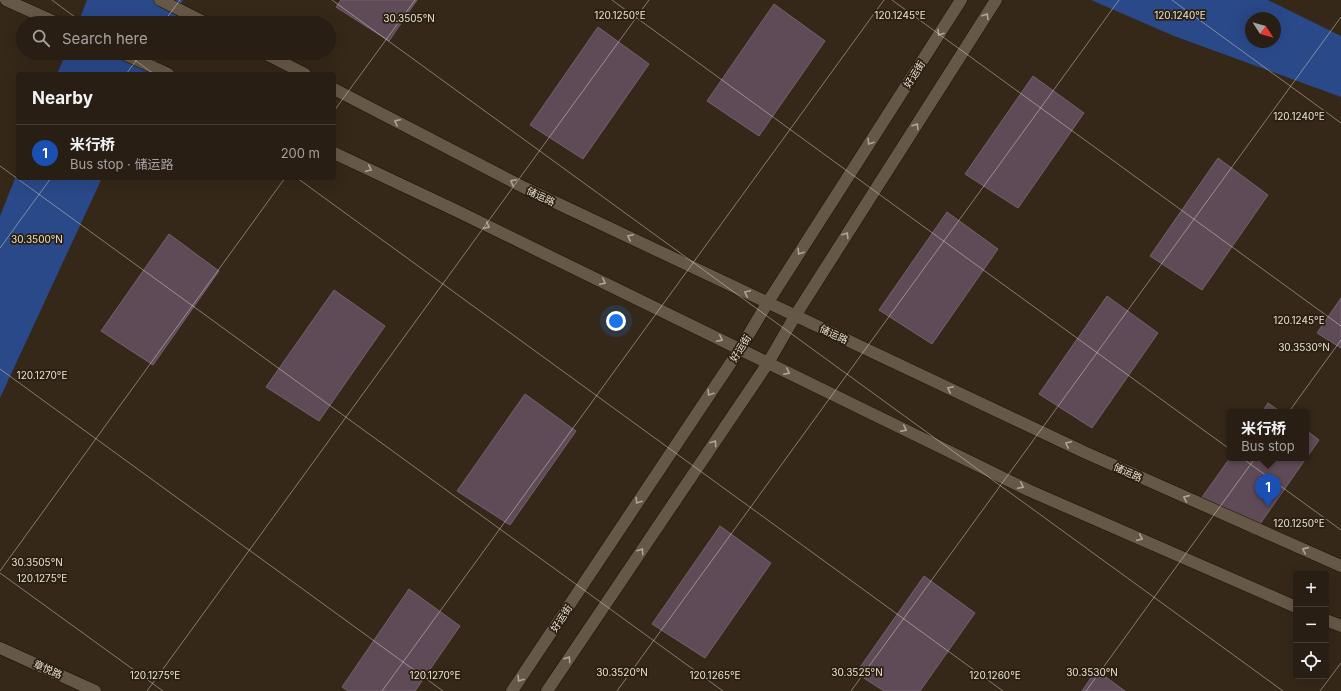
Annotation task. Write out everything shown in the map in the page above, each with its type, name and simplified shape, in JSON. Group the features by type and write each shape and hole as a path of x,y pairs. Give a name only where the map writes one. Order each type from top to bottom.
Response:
{"street":[{"path":"6,0 41,16"},
{"path":"160,0 192,16"},
{"name":"好运街","path":"512,691 740,349 768,302 961,0"},
{"path":"547,691 768,363 795,316 996,0"},
{"path":"138,60 165,72"},
{"path":"278,60 301,72"},
{"name":"储运路","path":"336,90 525,188 795,316 1084,452 1341,566"},
{"path":"336,154 1028,490 1293,606"},
{"path":"1329,621 1341,626"},
{"name":"章悦路","path":"0,648 95,691"}],"water":[{"path":"87,0 183,0 176,16 81,16"},
{"path":"1091,0 1268,0 1341,36 1341,97 1174,36"},
{"path":"63,60 156,60 151,72 58,72"},
{"path":"16,176 16,180 101,180 0,398 0,216"}],"building":[{"path":"341,0 417,0 389,41 336,7"},
{"path":"774,4 825,41 759,136 707,101"},
{"path":"598,27 649,64 583,159 530,125"},
{"path":"1033,76 1084,113 1018,208 965,174"},
{"path":"1218,158 1268,195 1202,290 1150,256"},
{"path":"947,212 998,249 932,344 879,310"},
{"path":"169,234 219,271 153,365 101,331"},
{"path":"334,290 385,326 319,421 266,387"},
{"path":"1107,296 1158,333 1092,428 1039,394"},
{"path":"1341,298 1341,348 1317,333"},
{"path":"525,394 576,431 510,525 457,491"},
{"path":"1268,403 1277,409 1264,409"},
{"path":"1309,432 1319,440 1309,454"},
{"path":"1228,461 1304,461 1253,534 1200,500"},
{"path":"720,526 771,563 705,658 652,624"},
{"path":"924,576 975,613 920,691 884,691 856,673"},
{"path":"409,589 460,626 415,691 348,691 342,687"},
{"path":"1096,670 1125,691 1082,691"}],"place":[{"name":"米行桥","path":"1268,507"}]}
